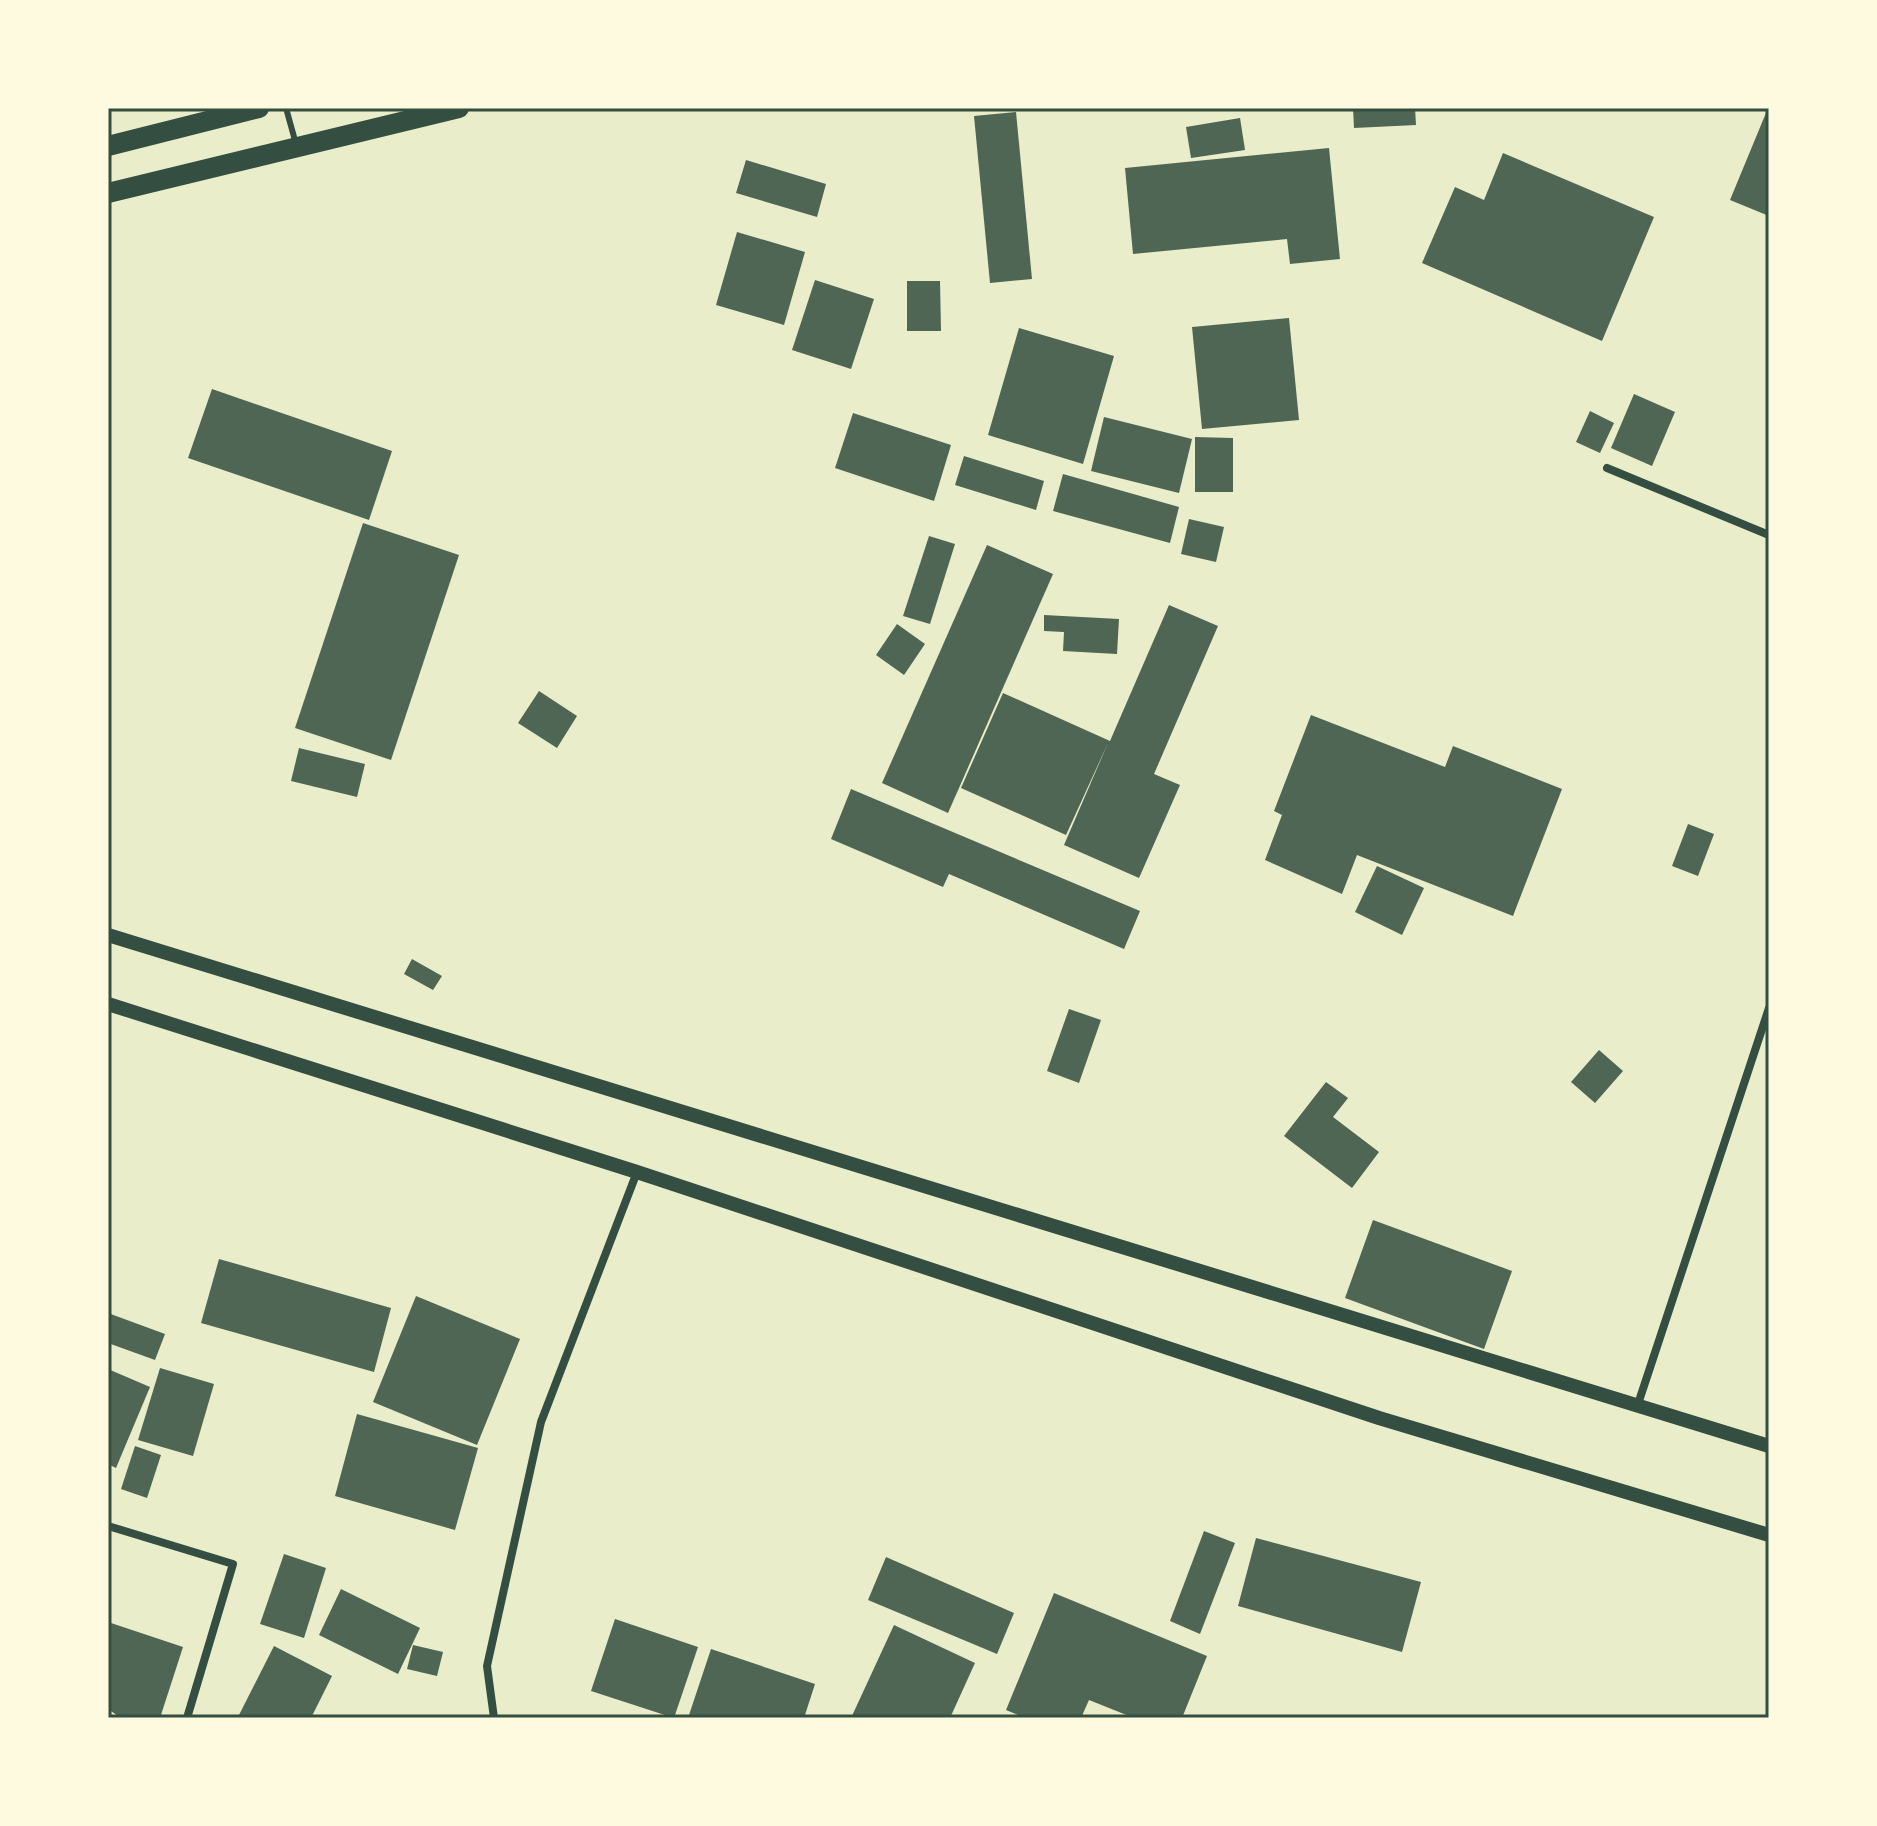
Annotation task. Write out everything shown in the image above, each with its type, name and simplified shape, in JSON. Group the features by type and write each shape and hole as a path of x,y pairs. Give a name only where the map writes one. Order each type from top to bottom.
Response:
{"main road":[{"path":"108,146 259,108"},
{"path":"108,193 459,108"}],"street":[{"path":"1607,468 1769,535"},
{"path":"108,935 1769,1446"},
{"path":"108,1004 637,1172 1379,1418 1769,1535"},
{"path":"1638,1404 1769,1008"},
{"path":"494,1718 487,1666 541,1422 637,1172"},
{"path":"108,1526 233,1564 187,1718"}],"lane":[{"path":"286,108 297,147"}],"building":[{"path":"1353,108 1415,108 1416,125 1354,128"},
{"path":"1769,108 1769,216 1730,200"},
{"path":"1016,112 1032,279 990,283 974,116"},
{"path":"1240,118 1245,150 1191,158 1186,127"},
{"path":"1329,148 1340,259 1290,264 1287,239 1133,254 1125,168"},
{"path":"1503,153 1654,217 1602,341 1422,263 1455,187 1484,200"},
{"path":"746,160 826,184 817,217 736,193"},
{"path":"737,232 805,252 784,325 716,305"},
{"path":"815,280 874,299 851,369 792,350"},
{"path":"907,281 940,281 941,331 907,331"},
{"path":"1289,318 1299,420 1202,429 1192,327"},
{"path":"1019,328 1114,356 1083,464 988,435"},
{"path":"212,389 392,451 369,520 188,458"},
{"path":"1634,394 1675,412 1652,466 1611,448"},
{"path":"1590,411 1614,423 1600,453 1576,442"},
{"path":"853,413 951,445 934,501 835,468"},
{"path":"1104,417 1192,439 1179,493 1091,471"},
{"path":"1195,437 1233,438 1233,492 1195,492"},
{"path":"964,456 1044,481 1036,510 955,485"},
{"path":"1063,474 1179,507 1170,543 1053,511"},
{"path":"1189,519 1224,527 1216,562 1181,554"},
{"path":"363,523 459,555 391,760 295,728"},
{"path":"929,536 955,544 930,624 903,616"},
{"path":"987,545 1053,574 948,813 882,783"},
{"path":"1169,605 1218,626 1154,774 1180,785 1139,878 1064,845 1108,743 1066,835 961,788 1003,693 1110,741"},
{"path":"1044,615 1119,619 1117,654 1063,651 1064,632 1044,631"},
{"path":"897,624 925,644 904,675 876,655"},
{"path":"539,691 577,716 557,748 518,723"},
{"path":"1311,715 1445,767 1453,746 1562,789 1513,916 1357,855 1342,894 1265,860 1282,815 1274,811"},
{"path":"299,748 365,764 357,797 291,781"},
{"path":"851,789 1140,911 1124,949 949,874 943,887 831,839"},
{"path":"1688,824 1714,834 1698,876 1672,866"},
{"path":"1377,866 1424,888 1402,935 1355,912"},
{"path":"412,959 442,976 433,990 404,974"},
{"path":"1069,1009 1101,1020 1079,1083 1047,1071"},
{"path":"1599,1050 1623,1071 1595,1103 1571,1082"},
{"path":"1326,1082 1348,1098 1333,1117 1379,1152 1352,1188 1284,1136"},
{"path":"1373,1220 1512,1271 1484,1349 1345,1298"},
{"path":"219,1259 391,1308 374,1372 201,1323"},
{"path":"416,1296 520,1339 477,1445 373,1402"},
{"path":"108,1313 165,1334 155,1360 108,1343"},
{"path":"160,1368 214,1384 193,1456 138,1440"},
{"path":"108,1369 150,1387 116,1468 108,1464"},
{"path":"357,1414 478,1448 455,1530 335,1496"},
{"path":"135,1446 161,1455 147,1498 121,1489"},
{"path":"1204,1531 1235,1543 1200,1634 1170,1621"},
{"path":"1256,1538 1421,1582 1402,1652 1238,1606"},
{"path":"284,1554 326,1568 304,1638 260,1624"},
{"path":"886,1557 1014,1613 997,1654 868,1600"},
{"path":"341,1589 420,1628 398,1674 319,1635"},
{"path":"1054,1593 1207,1656 1182,1718 1134,1718 1089,1700 1081,1718 1025,1718 1006,1710"},
{"path":"615,1619 698,1647 674,1718 591,1691"},
{"path":"108,1622 183,1647 160,1718 121,1718 108,1709"},
{"path":"894,1625 975,1663 950,1718 851,1718"},
{"path":"413,1645 443,1652 437,1676 407,1669"},
{"path":"274,1646 332,1676 311,1718 238,1717"},
{"path":"711,1649 815,1684 804,1718 778,1715 776,1718 688,1718"}]}
